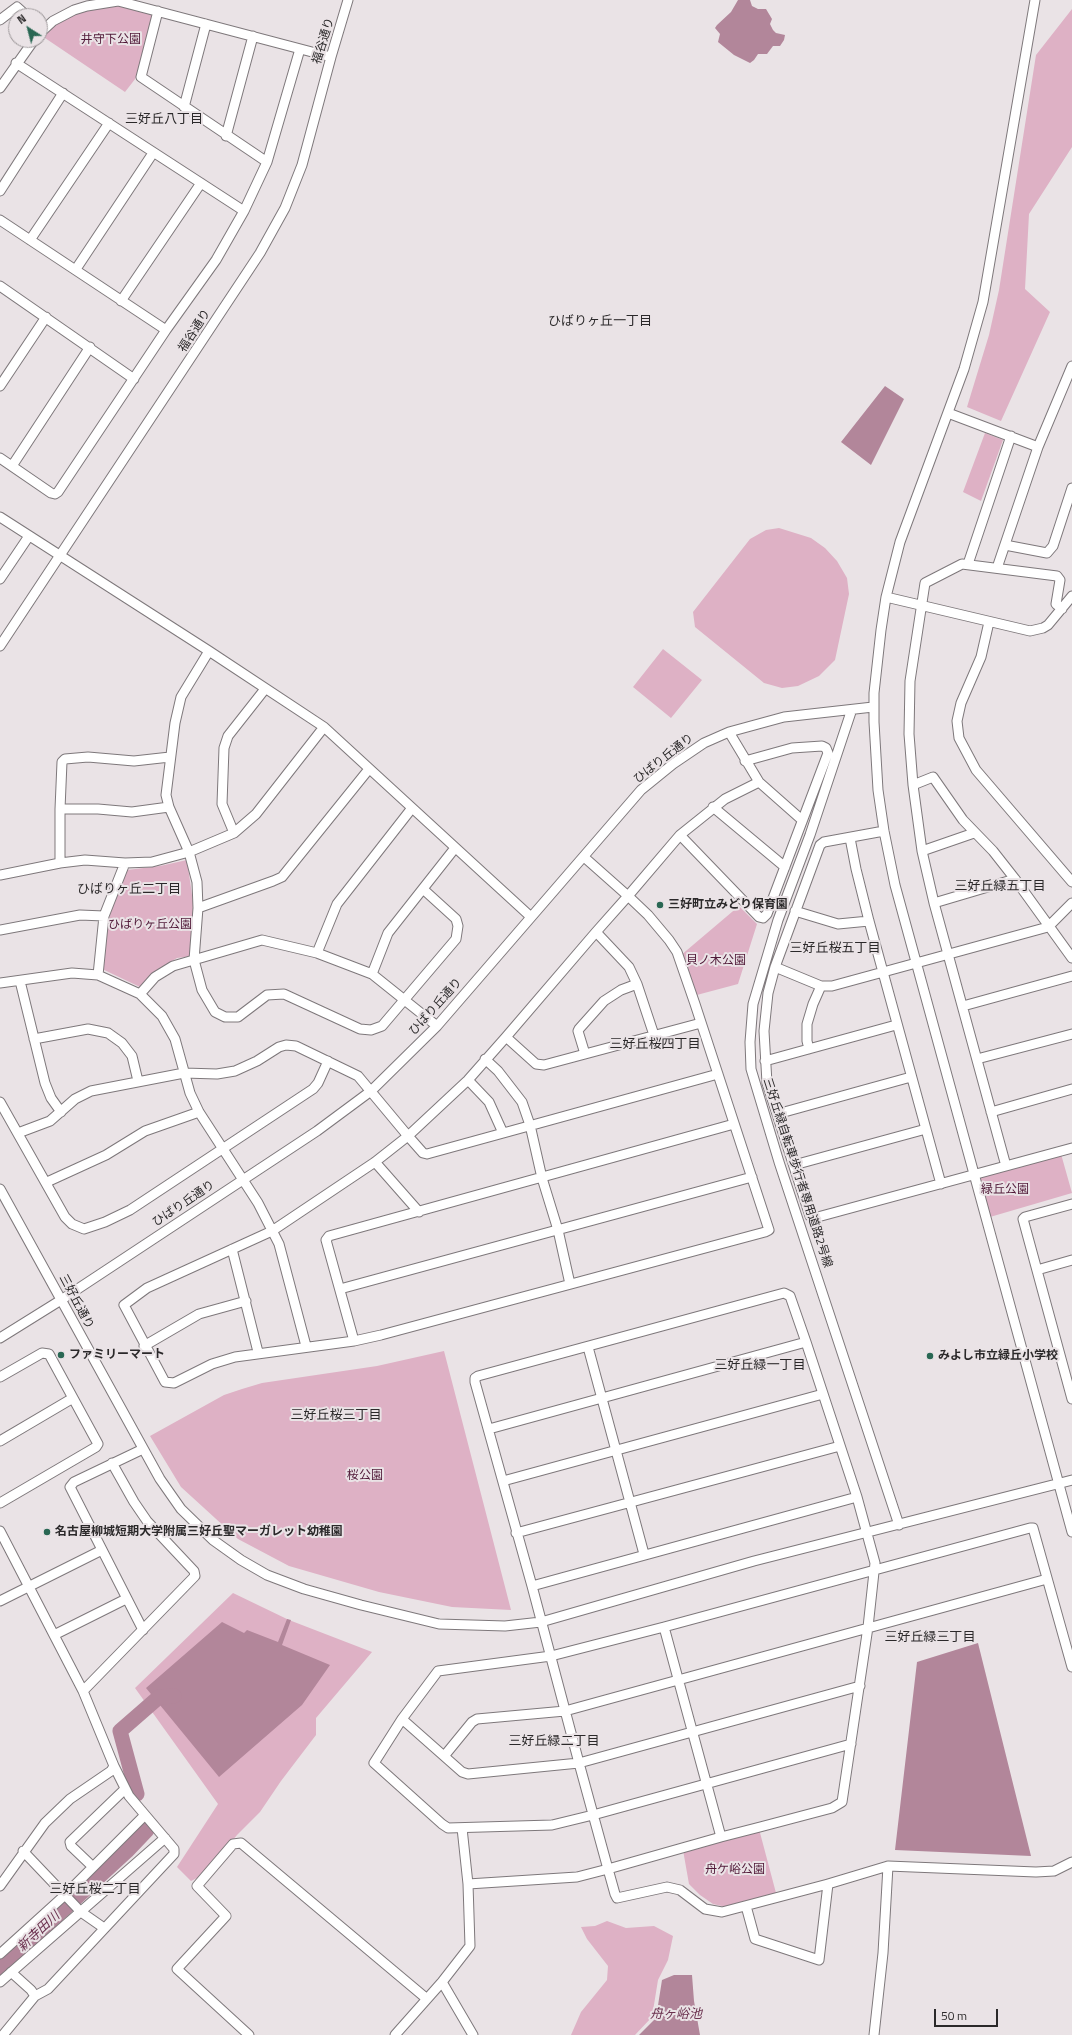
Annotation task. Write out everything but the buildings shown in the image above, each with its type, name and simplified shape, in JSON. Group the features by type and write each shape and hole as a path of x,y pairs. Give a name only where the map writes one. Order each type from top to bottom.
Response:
{"street":[{"name":"福谷通り","path":"0,646 61,557 256,260 281,214 302,165 348,0"},
{"path":"1034,0 983,302 971,350 900,542 886,597 873,707 876,771 884,831 895,885 1072,1532"},
{"path":"48,25 63,15 87,6 118,1 158,10 331,57"},
{"path":"0,20 13,4"},
{"path":"158,10 141,77 226,136 267,162"},
{"path":"184,107 206,24"},
{"path":"226,136 253,36"},
{"path":"1,83 28,48"},
{"path":"0,458 55,494 166,330 216,260 244,211 267,162 300,49"},
{"path":"16,63 244,211"},
{"path":"0,191 63,93"},
{"path":"30,240 109,124"},
{"path":"76,269 153,153"},
{"path":"121,301 201,183"},
{"path":"0,220 166,330"},
{"path":"0,286 90,347 134,379"},
{"path":"0,386 46,317"},
{"path":"12,466 90,347"},
{"path":"997,568 1038,447 1072,366"},
{"path":"948,413 1038,447"},
{"path":"968,564 1011,436"},
{"path":"1005,545 1047,552 1053,546 1072,488"},
{"path":"0,517 209,651 324,727 531,916"},
{"path":"0,579 29,536"},
{"path":"1006,1166 934,903 922,851 913,785 909,734 910,681 921,604 926,583 962,564 1057,576 1060,580 1056,604 1062,610"},
{"path":"886,597 921,604 1030,631 1043,628 1048,625 1062,610 1072,596"},
{"path":"989,622 982,657 961,703 957,721 959,738 976,770 1072,882"},
{"path":"209,651 181,697 175,723 166,795 169,807 189,852 198,889 194,960 197,976 208,1001 215,1012 225,1017 238,1017 267,995 284,994 355,1027 371,1030 382,1026 453,944 458,932 458,923 455,917 423,889"},
{"path":"234,833 222,804 224,748 228,736 265,689"},
{"name":"ひばり丘通り","path":"0,1338 62,1300 317,1131 370,1091 437,1026 641,790 673,764 704,743 729,732 784,717 873,707"},
{"name":"三好丘緑自転車歩行者専用道路2号線","path":"851,712 810,834 778,920 752,1004 750,1042 751,1069 779,1162 899,1525"},
{"path":"0,875 60,863 85,860 125,863 152,862 189,852 234,833 256,814 324,727"},
{"path":"729,732 745,761 759,782 802,820"},
{"path":"680,835 759,917 763,918 767,914 828,753 826,748 822,746 788,748 745,761"},
{"path":"60,863 62,762 66,759 88,757 134,761 170,757"},
{"path":"198,908 282,877 369,769"},
{"path":"913,785 934,777 974,834 993,852 1015,879 1048,927 1072,958"},
{"path":"584,857 628,896 659,927 677,952 687,978 700,1023 769,1226 768,1230 354,1341 258,1352 212,1364 171,1384 164,1381 144,1346 124,1305 147,1288 272,1231 375,1162 408,1136 468,1080 485,1059 506,1037 628,896 680,835 714,807 737,792 759,782"},
{"path":"60,809 98,809 132,812 169,807"},
{"path":"714,807 785,867"},
{"path":"317,953 337,904 412,808"},
{"path":"884,831 824,842 820,845 775,966 765,1011 765,1061 767,1083 810,1216 814,1218 974,1176 1072,1148"},
{"path":"922,851 974,834"},
{"path":"850,838 856,869 884,973 896,1025 941,1184"},
{"path":"372,974 388,933 456,848"},
{"path":"98,975 104,916 125,863"},
{"path":"934,903 1015,879"},
{"path":"775,966 821,986 832,986 1048,927 1072,903"},
{"path":"795,911 838,924 869,921"},
{"path":"0,930 80,915 104,916"},
{"path":"596,932 625,962 637,984 654,1035"},
{"path":"140,994 148,984 162,972 173,966 262,940 317,953 372,974 437,1026"},
{"path":"0,983 72,973 98,975 140,994 162,1016 171,1028 184,1073 199,1112 258,1203 282,1252 306,1346"},
{"path":"963,1006 1072,976"},
{"path":"20,981 48,1091 61,1112"},
{"path":"585,1054 578,1031 579,1029 604,1001 622,990 637,984"},
{"path":"809,1049 807,1041 807,1024 813,1004 821,986"},
{"path":"506,1037 540,1066 700,1023"},
{"path":"765,1061 896,1025"},
{"path":"34,1039 88,1030 108,1033 122,1043 132,1056 138,1081"},
{"path":"977,1059 1072,1034"},
{"path":"18,1134 50,1121 75,1099 91,1091 184,1073 217,1074 235,1071 257,1061 279,1047 286,1045 296,1046 358,1076 423,1153 427,1154 718,1074"},
{"path":"485,1059 498,1071 517,1094 530,1125 542,1178 558,1230 570,1284"},
{"path":"0,1102 69,1222 79,1228 90,1228 130,1210 313,1089 318,1083 328,1061"},
{"path":"777,1114 911,1077"},
{"path":"468,1080 489,1102 502,1133"},
{"path":"991,1112 1072,1089"},
{"path":"47,1182 106,1155 145,1131 199,1112"},
{"path":"354,1341 327,1238 734,1124"},
{"path":"794,1165 926,1129"},
{"path":"375,1162 418,1212"},
{"path":"340,1289 752,1177"},
{"name":"三好丘通り","path":"0,1189 166,1489 195,1525 231,1554 279,1581 361,1605 439,1624 505,1626 541,1622 754,1561 1072,1480"},
{"path":"1072,1204 1023,1219 1072,1400"},
{"path":"232,1249 258,1352"},
{"path":"1037,1270 1072,1260"},
{"path":"468,1884 577,1878 608,1869 838,1806 843,1799 868,1628 875,1563 857,1497 806,1342 790,1296 784,1293 475,1378 593,1815 608,1869 617,1898 667,1886 680,1890 705,1909 713,1912 722,1912 828,1884 888,1866 1036,1872 1054,1871 1072,1862"},
{"path":"144,1346 199,1314 246,1301"},
{"path":"489,1429 806,1342"},
{"path":"588,1346 644,1554"},
{"path":"0,1378 46,1353 49,1354 98,1440 96,1447 0,1503"},
{"path":"503,1481 823,1394"},
{"path":"0,1441 73,1398"},
{"path":"516,1533 840,1446"},
{"path":"143,1449 74,1482 70,1487 143,1630"},
{"path":"83,1691 194,1578 195,1574 194,1571 147,1521 134,1502 112,1463"},
{"path":"532,1586 644,1554 857,1497"},
{"path":"851,1744 552,1825 448,1828 374,1764 402,1719 435,1672 551,1656 875,1571 1030,1528 1033,1528 1072,1667"},
{"path":"0,1531 83,1691 125,1790 144,1816 175,1851 174,1856 104,1928 48,1989 30,2000 3,2035"},
{"path":"0,1601 102,1550"},
{"path":"445,1755 472,1722 477,1719 565,1711 1047,1579"},
{"path":"54,1635 126,1599"},
{"path":"664,1627 721,1838"},
{"path":"402,1719 445,1755 462,1772 468,1774 579,1763 860,1686"},
{"path":"0,1886 33,1837 57,1810 85,1788 112,1771 114,1766"},
{"path":"93,1868 71,1846 70,1842 125,1790"},
{"path":"0,1954 66,1895 144,1816"},
{"path":"395,2035 428,1999 470,1946 468,1884 462,1828"},
{"path":"0,1982 164,1838"},
{"path":"249,2035 177,1969 226,1916 197,1886 233,1844 241,1843 428,1999"},
{"path":"23,1851 81,1912 104,1928"},
{"path":"874,2035 883,1953 888,1866"},
{"path":"746,1906 755,1939 818,1960 828,1884"},
{"path":"11,1972 35,1996"},
{"path":"442,1982 473,2035"}],"green space":[{"name":"井守下公園","path":"115,2 156,8 139,74 125,92 48,40 48,29 53,24 70,15"},
{"path":"1072,9 1072,147 1029,214 1025,289 1050,312 1001,421 967,407 989,335 999,290 1036,55"},
{"path":"985,433 1003,440 981,501 963,492"},
{"path":"779,528 811,538 825,548 837,561 847,578 849,594 835,660 819,676 798,686 782,688 764,683 695,627 693,612 750,539 766,530"},
{"path":"663,649 702,680 671,718 633,687"},
{"name":"ひばりヶ丘公園","path":"187,860 193,902 192,956 177,958 159,969 140,987 100,968 110,914 127,870 160,866"},
{"name":"貝ノ木公園","path":"739,906 757,924 738,984 693,996 680,956"},
{"name":"緑丘公園","path":"1061,1154 1072,1193 990,1217 978,1176"},
{"name":"桜公園","path":"444,1351 511,1610 452,1607 379,1592 289,1566 238,1539 181,1487 150,1436 224,1395 262,1383 377,1366"},
{"path":"233,1593 289,1620 372,1652 316,1718 316,1735 281,1781 260,1812 237,1835 203,1875 191,1881 177,1867 218,1804 135,1688"},
{"name":"舟ケ峪公園","path":"759,1829 776,1893 726,1907 713,1904 700,1895 689,1884 683,1850"},
{"path":"607,1921 626,1928 654,1926 673,1936 668,1960 658,1980 652,2017 635,2035 571,2035 581,2012 607,1980 608,1966 587,1939 581,1927 595,1926"}],"water":[{"path":"738,0 750,0 752,6 758,9 766,9 772,19 770,24 773,30 776,33 785,35 780,46 773,46 767,54 758,54 750,63 734,55 718,42 720,34 715,28 731,12"},
{"path":"885,386 904,399 871,465 841,442"},
{"path":"287,1619 291,1620 282,1645 330,1665 302,1705 219,1777 146,1688 222,1622 244,1633 247,1630 278,1642"},
{"path":"978,1643 1031,1856 895,1850 917,1662"},
{"name":"舟ヶ峪池","path":"674,1975 692,1975 694,2001 700,2035 639,2035 656,2018 662,1980"}],"waterway":[{"name":"新寺田川","path":"137,1794 120,1731 159,1697 174,1696"},
{"name":"新寺田川","path":"0,1968 127,1851 147,1830"}],"place":[{"name":"三好町立みどり保育園","path":"660,905"},
{"name":"ファミリーマート","path":"61,1355"},
{"name":"みよし市立緑丘小学校","path":"930,1356"},
{"name":"名古屋柳城短期大学附属三好丘聖マーガレット幼稚園","path":"47,1532"}],"district":[{"name":"三好丘八丁目","path":"164,120"},
{"name":"ひばりヶ丘一丁目","path":"600,322"},
{"name":"三好丘緑五丁目","path":"1000,887"},
{"name":"ひばりヶ丘二丁目","path":"129,890"},
{"name":"三好丘桜五丁目","path":"835,949"},
{"name":"三好丘桜四丁目","path":"655,1045"},
{"name":"三好丘緑一丁目","path":"760,1366"},
{"name":"三好丘桜三丁目","path":"336,1416"},
{"name":"三好丘緑三丁目","path":"930,1638"},
{"name":"三好丘緑二丁目","path":"554,1742"},
{"name":"三好丘桜二丁目","path":"95,1890"}]}
